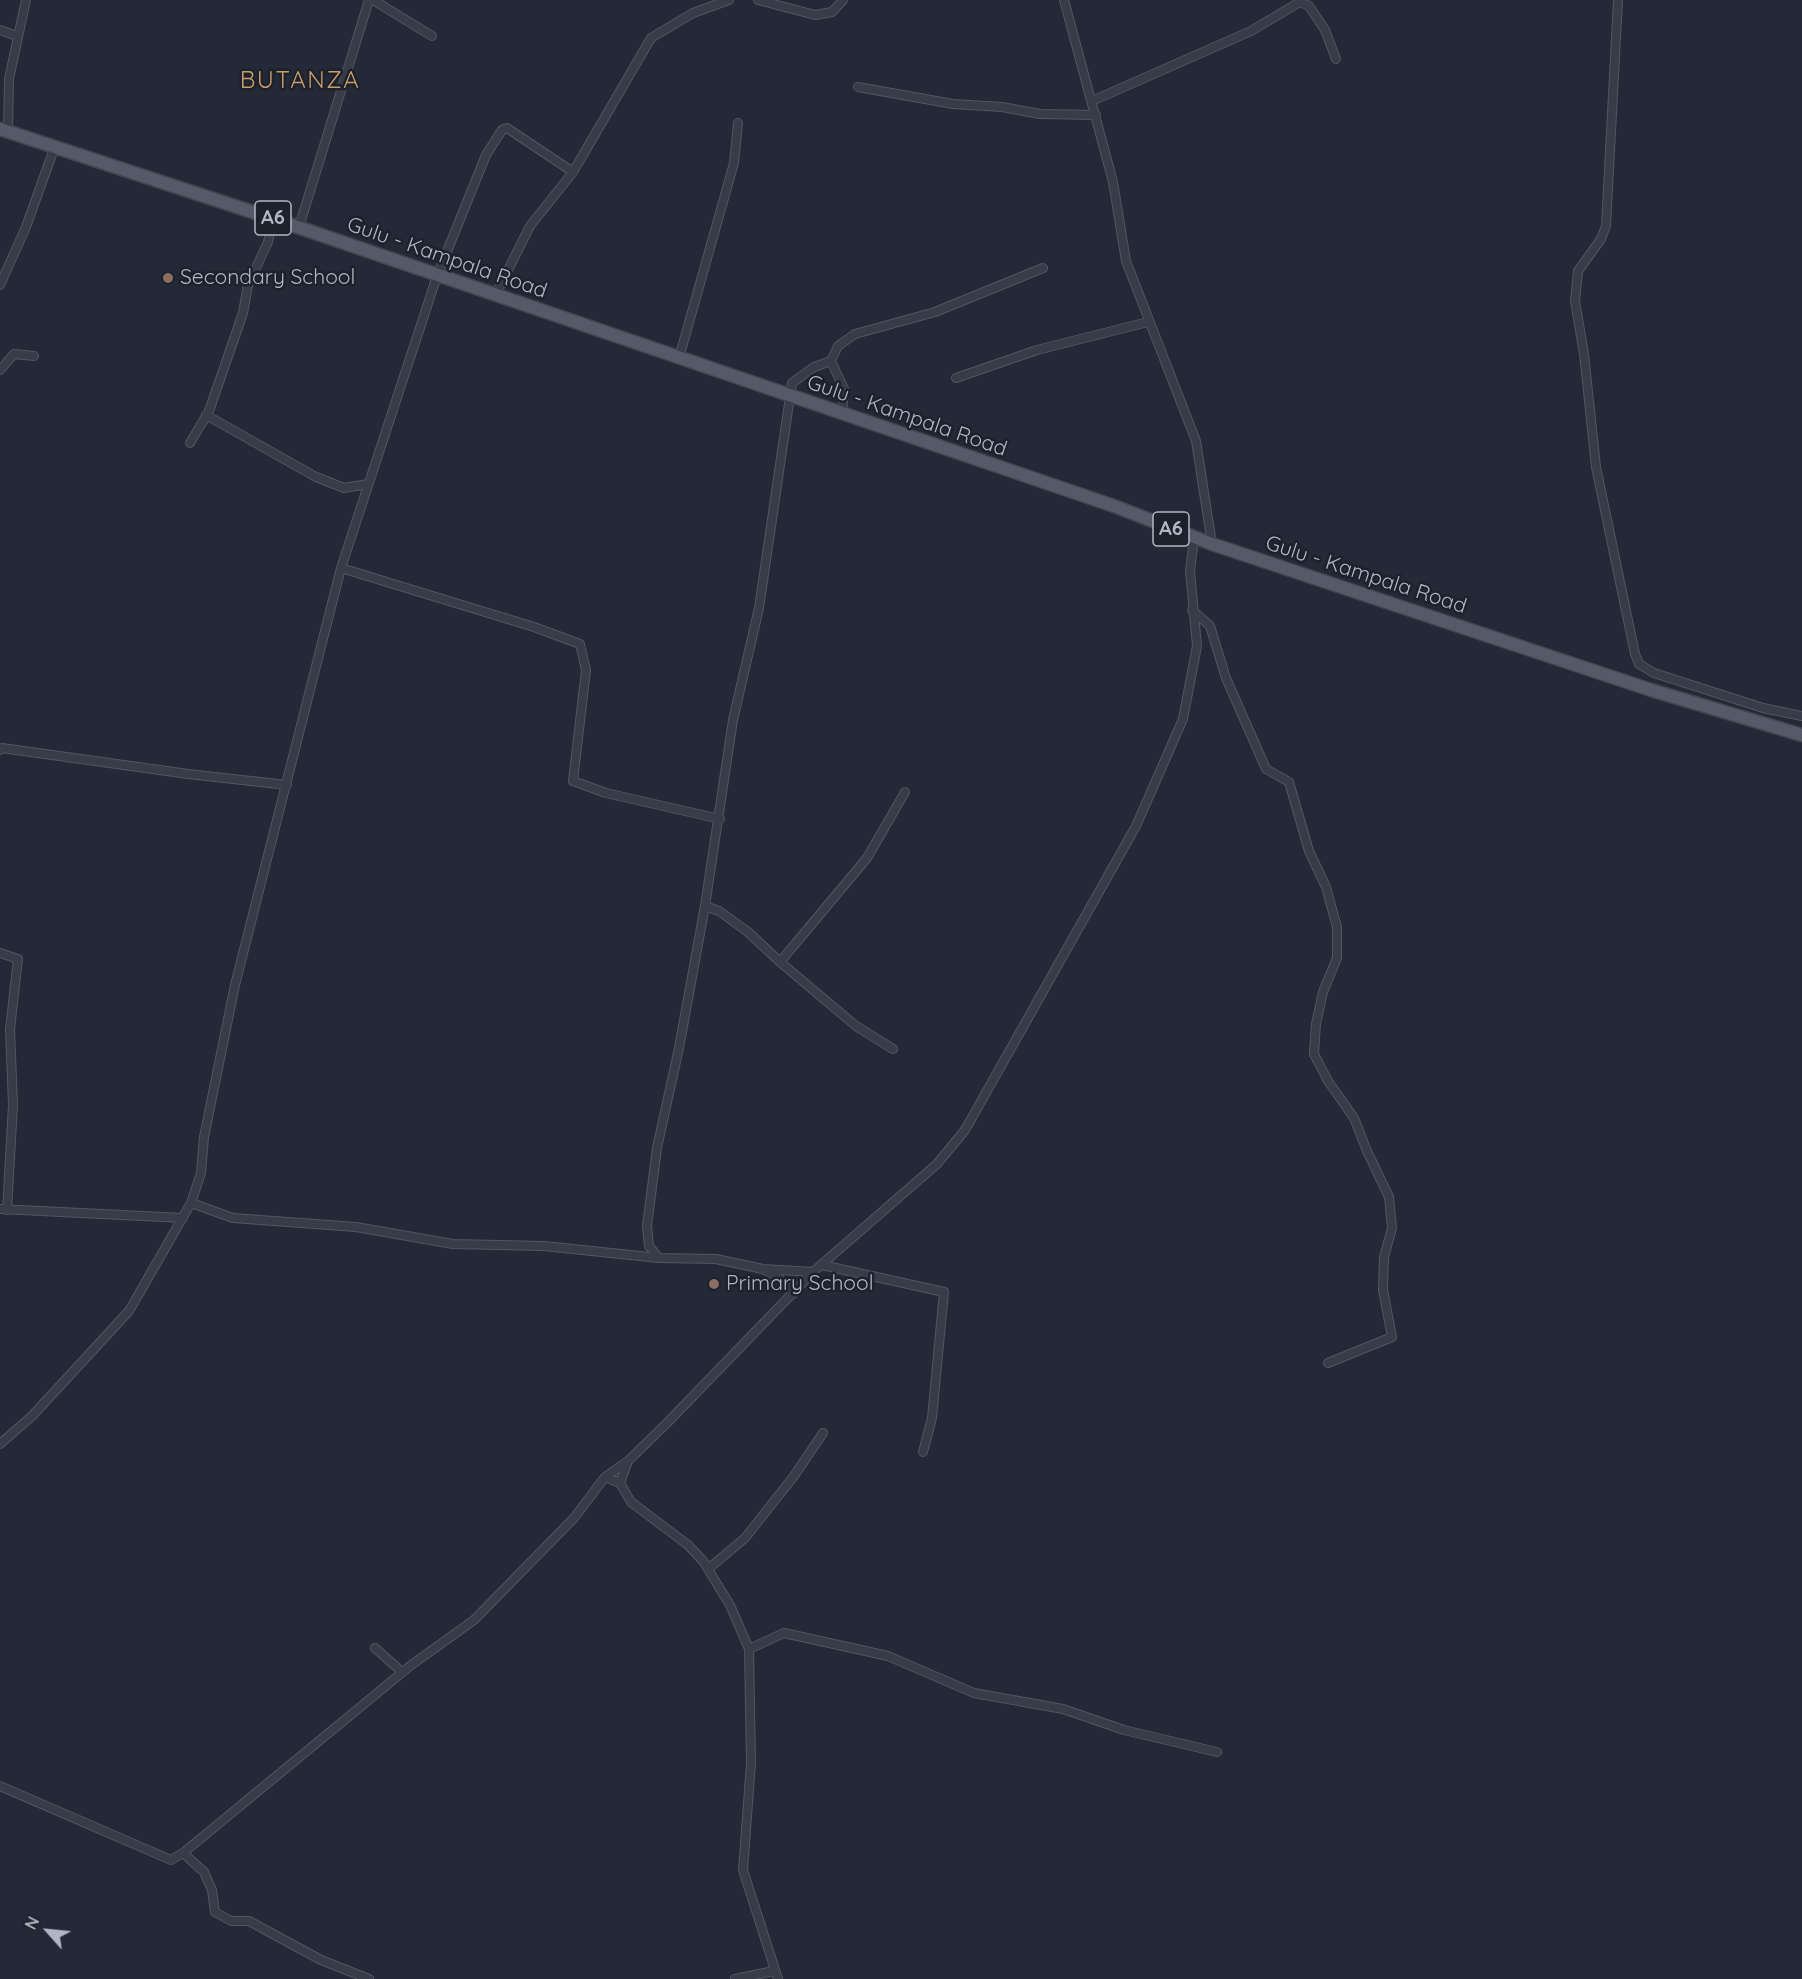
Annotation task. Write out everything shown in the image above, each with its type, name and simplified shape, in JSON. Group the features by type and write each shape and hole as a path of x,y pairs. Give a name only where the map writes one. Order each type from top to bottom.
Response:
{"main road":[{"name":"Gulu - Kampala Road","path":"4,130 273,218 495,296 1114,506 1194,538 1651,690 1802,735"}],"street":[{"path":"4,130 9,79 26,0"},
{"path":"298,227 371,0 432,36"},
{"path":"495,296 530,226 573,172 651,38 693,13 729,0"},
{"path":"758,0 815,15 832,12 843,0"},
{"path":"1064,0 1113,182 1126,261 1196,441 1212,544"},
{"path":"1618,0 1606,226 1601,239 1578,271 1575,302 1584,354 1596,467 1635,654 1639,664 1654,673 1763,708 1802,716"},
{"path":"1092,100 1251,31 1300,2 1310,6 1325,30 1336,59"},
{"path":"0,30 17,36"},
{"path":"858,87 953,104 1002,107 1040,114 1096,115"},
{"path":"679,358 734,163 738,123"},
{"path":"0,1444 32,1416 129,1311 191,1203 201,1173 204,1137 236,986 340,568 437,276 486,155 502,130 507,128 573,172"},
{"path":"0,285 26,227 55,146"},
{"path":"190,443 206,415 243,313 248,285 268,242 273,218"},
{"path":"659,1258 649,1246 647,1226 657,1148 679,1048 705,906 720,819 733,720 759,608 792,383 814,367 831,361 838,346 855,334 934,312 1043,268"},
{"path":"956,378 1037,350 1148,322"},
{"path":"0,370 14,354 34,356"},
{"path":"831,361 844,389 842,414"},
{"path":"206,415 316,477 344,488 369,484"},
{"path":"0,1786 171,1860 183,1853 402,1672 474,1620 574,1518 605,1478 628,1461 813,1272 937,1164 965,1130 996,1078 1136,826 1183,719 1197,646 1190,570 1194,538"},
{"path":"340,568 534,627 580,644 586,670 573,781 606,793 720,819"},
{"path":"1192,610 1210,626 1226,678 1266,769 1289,782 1309,851 1326,887 1337,927 1337,958 1323,992 1316,1024 1314,1054 1328,1081 1354,1118 1367,1152 1389,1197 1392,1228 1384,1257 1383,1290 1392,1338 1328,1364"},
{"path":"0,750 2,748 188,774 287,785"},
{"path":"780,962 867,858 905,792"},
{"path":"705,906 719,911 748,932 856,1026 893,1049"},
{"path":"0,953 18,959 10,1029 14,1105 3,1210 183,1218"},
{"path":"191,1203 233,1218 356,1227 453,1244 544,1246 659,1258 716,1259 763,1269 813,1272"},
{"path":"822,1265 944,1292 932,1418 923,1452"},
{"path":"763,1269 780,1280 793,1294"},
{"path":"708,1569 745,1538 794,1476 822,1433"},
{"path":"621,1483 628,1461"},
{"path":"605,1478 621,1483 631,1502 688,1545 708,1569 730,1605 749,1649 751,1763 742,1870 778,1979"},
{"path":"749,1649 784,1633 807,1638 888,1656 974,1693 1063,1709 1124,1730 1216,1752"},
{"path":"375,1648 402,1672"},
{"path":"183,1853 204,1872 212,1890 216,1912 231,1922 249,1921 321,1960 369,1979"},
{"path":"735,1979 774,1971"}],"place":[{"name":"Secondary School","path":"168,278"},
{"name":"Primary School","path":"714,1284"}],"district":[{"name":"BUTANZA","path":"300,81"}]}
